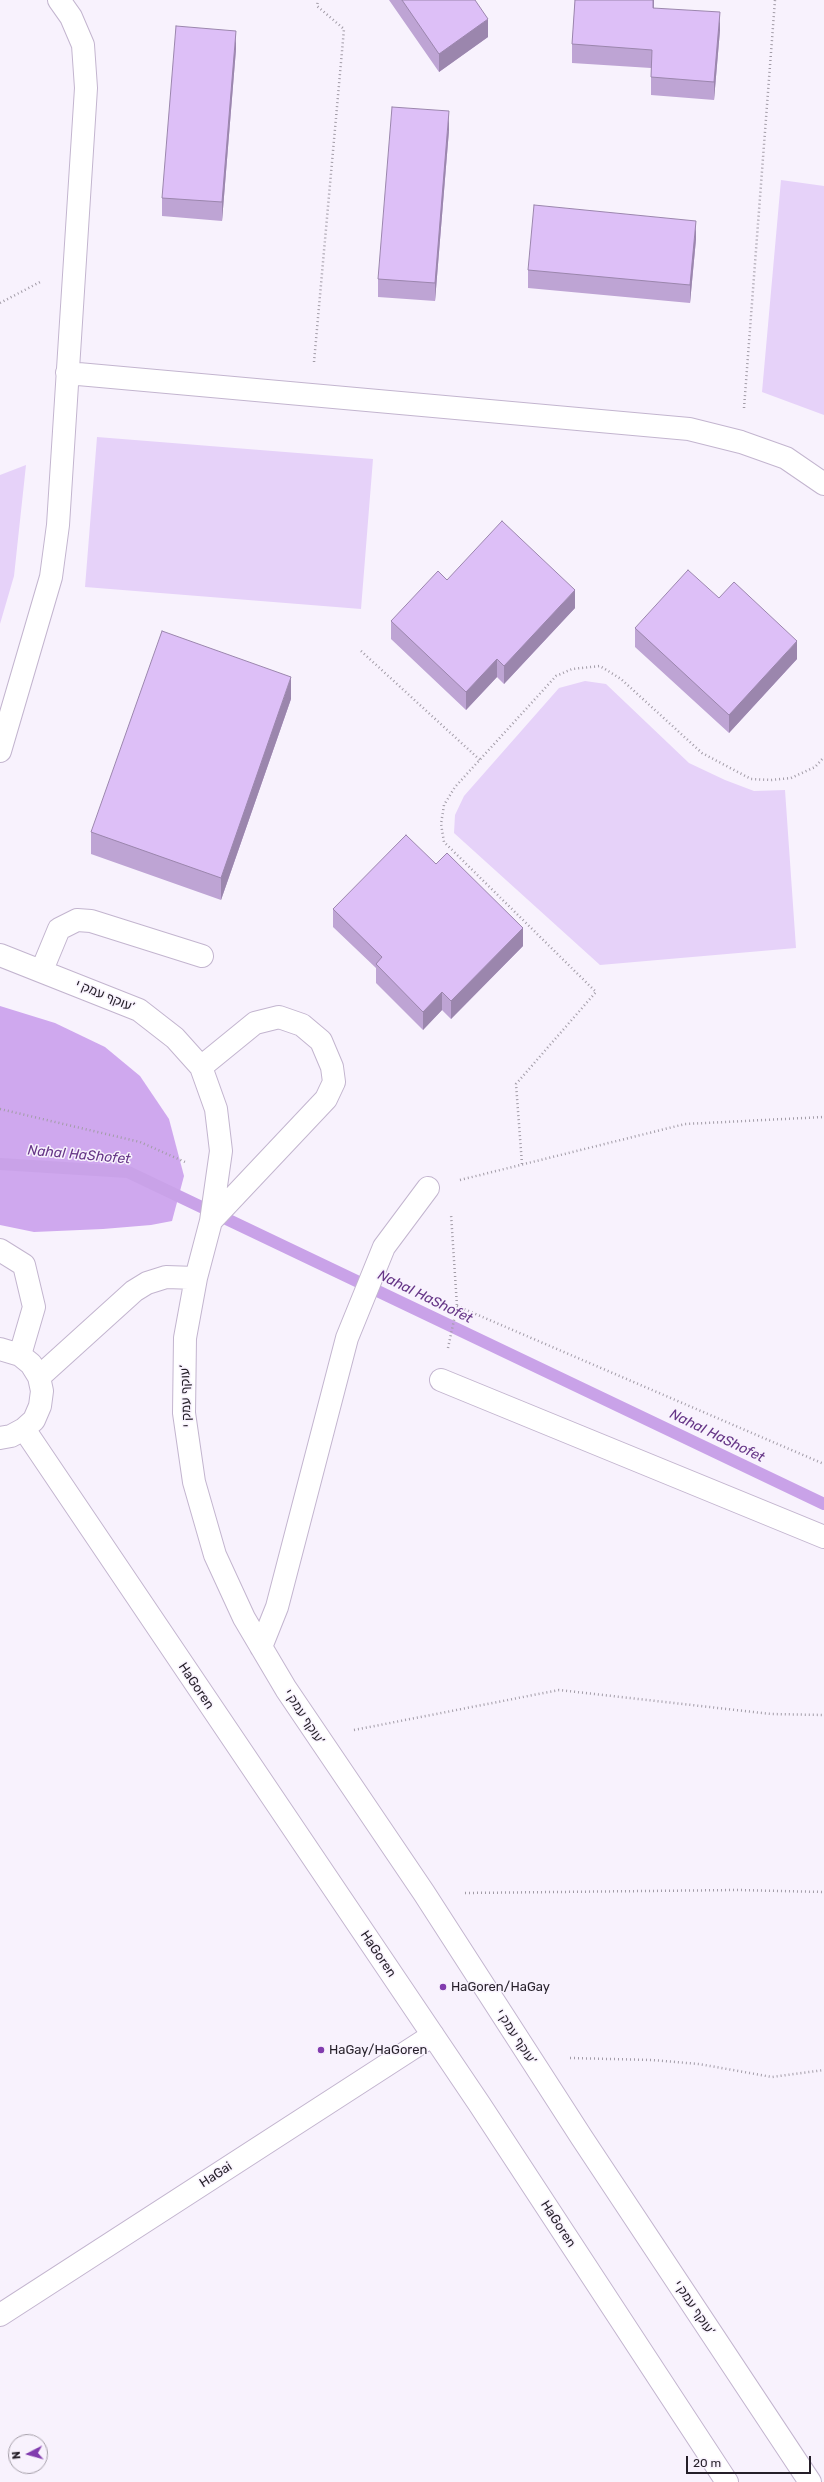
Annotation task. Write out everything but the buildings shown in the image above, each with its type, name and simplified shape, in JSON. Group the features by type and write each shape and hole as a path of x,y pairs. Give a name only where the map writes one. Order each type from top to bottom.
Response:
{"street":[{"path":"0,751 40,618 56,554 86,88 83,45 72,17 59,0"},
{"path":"67,373 689,429 741,442 786,458 824,484"},
{"path":"42,970 59,929 77,920 91,920 202,956"},
{"name":"עוקף עמק י’","path":"0,955 42,970 139,1010 175,1038 201,1067 216,1109 221,1151 211,1221 196,1278 185,1338 184,1413 194,1482 215,1555 244,1618 317,1737 424,1893 539,2072 810,2482"},
{"path":"201,1067 255,1023 279,1017 302,1025 321,1041 332,1067 334,1082 326,1099 211,1221"},
{"path":"261,1647 277,1607 347,1338 384,1247 428,1188"},
{"path":"0,1250 24,1265 34,1307 10,1352 31,1364 39,1377 42,1391 40,1406 34,1420 24,1429 11,1436 0,1438"},
{"path":"39,1377 147,1283 166,1277 196,1278"},
{"path":"441,1380 824,1537"},
{"name":"HaGoren","path":"24,1429 433,2036 727,2482"},
{"name":"HaGai","path":"0,2315 433,2036"}],"path":[{"path":"311,394 344,29 317,6 318,0"},
{"path":"741,442 775,0"},
{"path":"0,303 74,263"},
{"path":"361,651 480,760"},
{"path":"522,1164 516,1084 596,992 444,842 441,824 444,805 455,787 556,676 572,668 600,666 621,679 702,753 751,779 771,780 791,778 815,767 824,757"},
{"path":"0,1109 140,1142 217,1176"},
{"path":"441,1380 457,1306 451,1213 428,1188 685,1124 824,1117"},
{"path":"457,1306 824,1464"},
{"path":"317,1737 559,1690 771,1714 824,1715"},
{"path":"424,1893 738,1890 824,1892"},
{"path":"539,2072 558,2058 652,2060 699,2064 772,2077 824,2070"}],"shaded area":[{"path":"781,180 824,186 824,415 762,392"},
{"path":"97,437 373,459 361,609 85,587"},
{"path":"26,465 14,576 0,624 0,475"},
{"path":"585,681 606,684 689,763 725,780 754,791 785,790 796,948 600,965 454,833 455,815 464,796 559,688"},
{"path":"0,1006 55,1023 105,1047 140,1076 169,1119 184,1176 172,1221 151,1225 103,1229 34,1232 0,1225"}],"waterway":[{"name":"Nahal HaShofet","path":"0,1164 128,1172 824,1504"}],"place":[{"name":"HaGoren/HaGay","path":"443,1987"},
{"name":"HaGay/HaGoren","path":"321,2050"}]}
